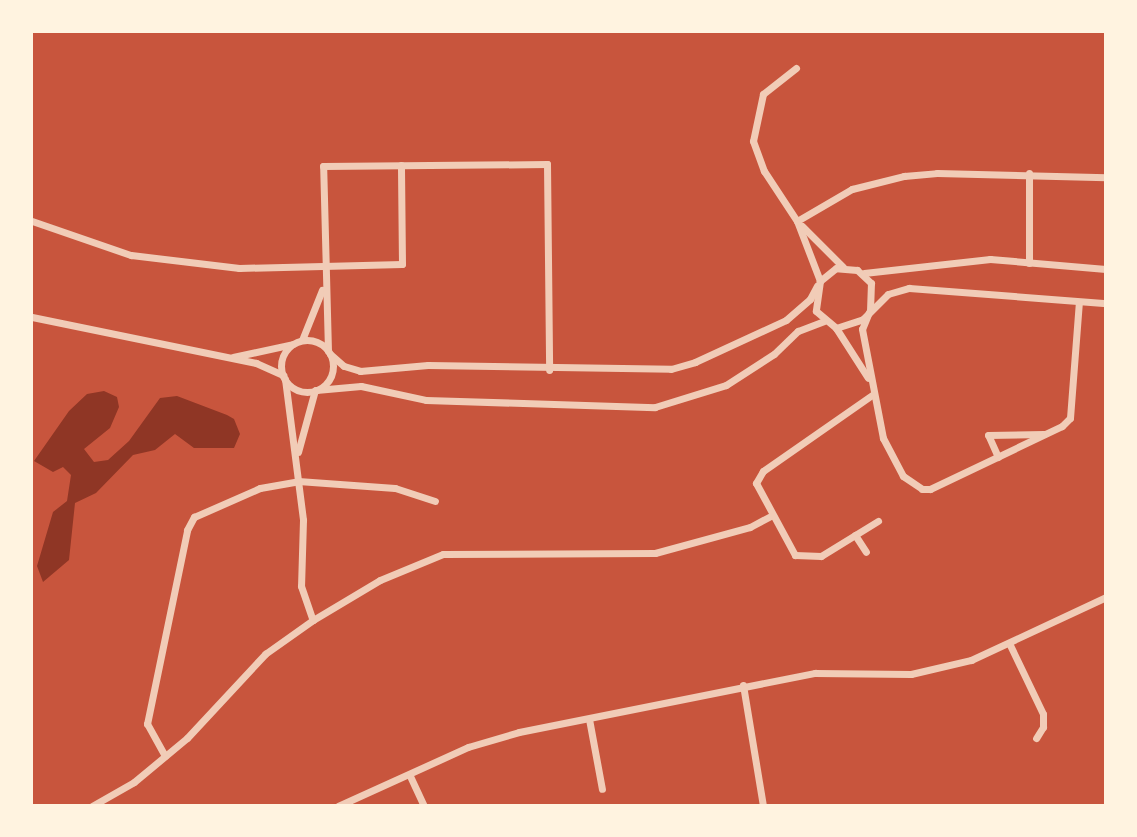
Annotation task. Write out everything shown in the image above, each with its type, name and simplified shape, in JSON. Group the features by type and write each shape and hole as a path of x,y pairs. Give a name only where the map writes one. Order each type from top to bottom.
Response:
{"street":[{"path":"796,68 763,94 752,141 764,171 797,220 844,267"},
{"path":"297,456 315,390 331,375 324,279 323,166 547,164 549,370"},
{"path":"32,221 131,255 239,268 402,264 401,165"},
{"path":"797,220 876,181 937,173 1029,173 1105,177"},
{"path":"1029,173 1029,263"},
{"path":"797,220 818,283 814,303 824,321 836,328 870,382"},
{"path":"229,359 302,340 317,342 344,366 360,371 428,365 649,371 695,362 786,320 810,299 818,283 830,271 844,267 877,275 950,260 1105,269"},
{"path":"858,270 873,292 862,329 872,395 891,458 903,476 922,489 998,457 1047,433 1070,418 1079,302"},
{"path":"302,340 324,279"},
{"path":"836,328 855,323 888,294 909,288 1105,303"},
{"path":"32,317 229,359 284,377 295,388 315,390 361,386 426,400 655,407 726,385 774,354 798,331 824,321"},
{"path":"294,344 283,358 284,377 297,456 303,520 301,586 313,620"},
{"path":"872,395 763,471 756,483 771,516 795,555 821,556 878,521"},
{"path":"998,457 988,435 1047,433"},
{"path":"164,756 147,724 191,521 260,488 298,481 395,488 435,501"},
{"path":"92,806 134,782 187,738 265,654 313,620 380,580 443,554 655,553 750,527 771,516"},
{"path":"855,535 866,552"},
{"path":"338,806 410,776 468,747 589,719 743,685 815,673 911,674 971,660 1010,645 1105,597"},
{"path":"1010,645 1043,714 1044,727 1036,738"},
{"path":"743,685 763,806"},
{"path":"589,719 601,789"},
{"path":"410,776 425,806"}],"shaded area":[{"path":"104,391 117,397 119,407 110,428 84,449 94,462 108,460 129,441 160,398 177,396 227,415 234,419 240,434 234,448 194,448 175,434 155,450 133,455 96,493 75,503 69,560 43,582 37,566 53,512 67,501 71,475 63,467 53,472 34,461 69,411 87,394"}]}
